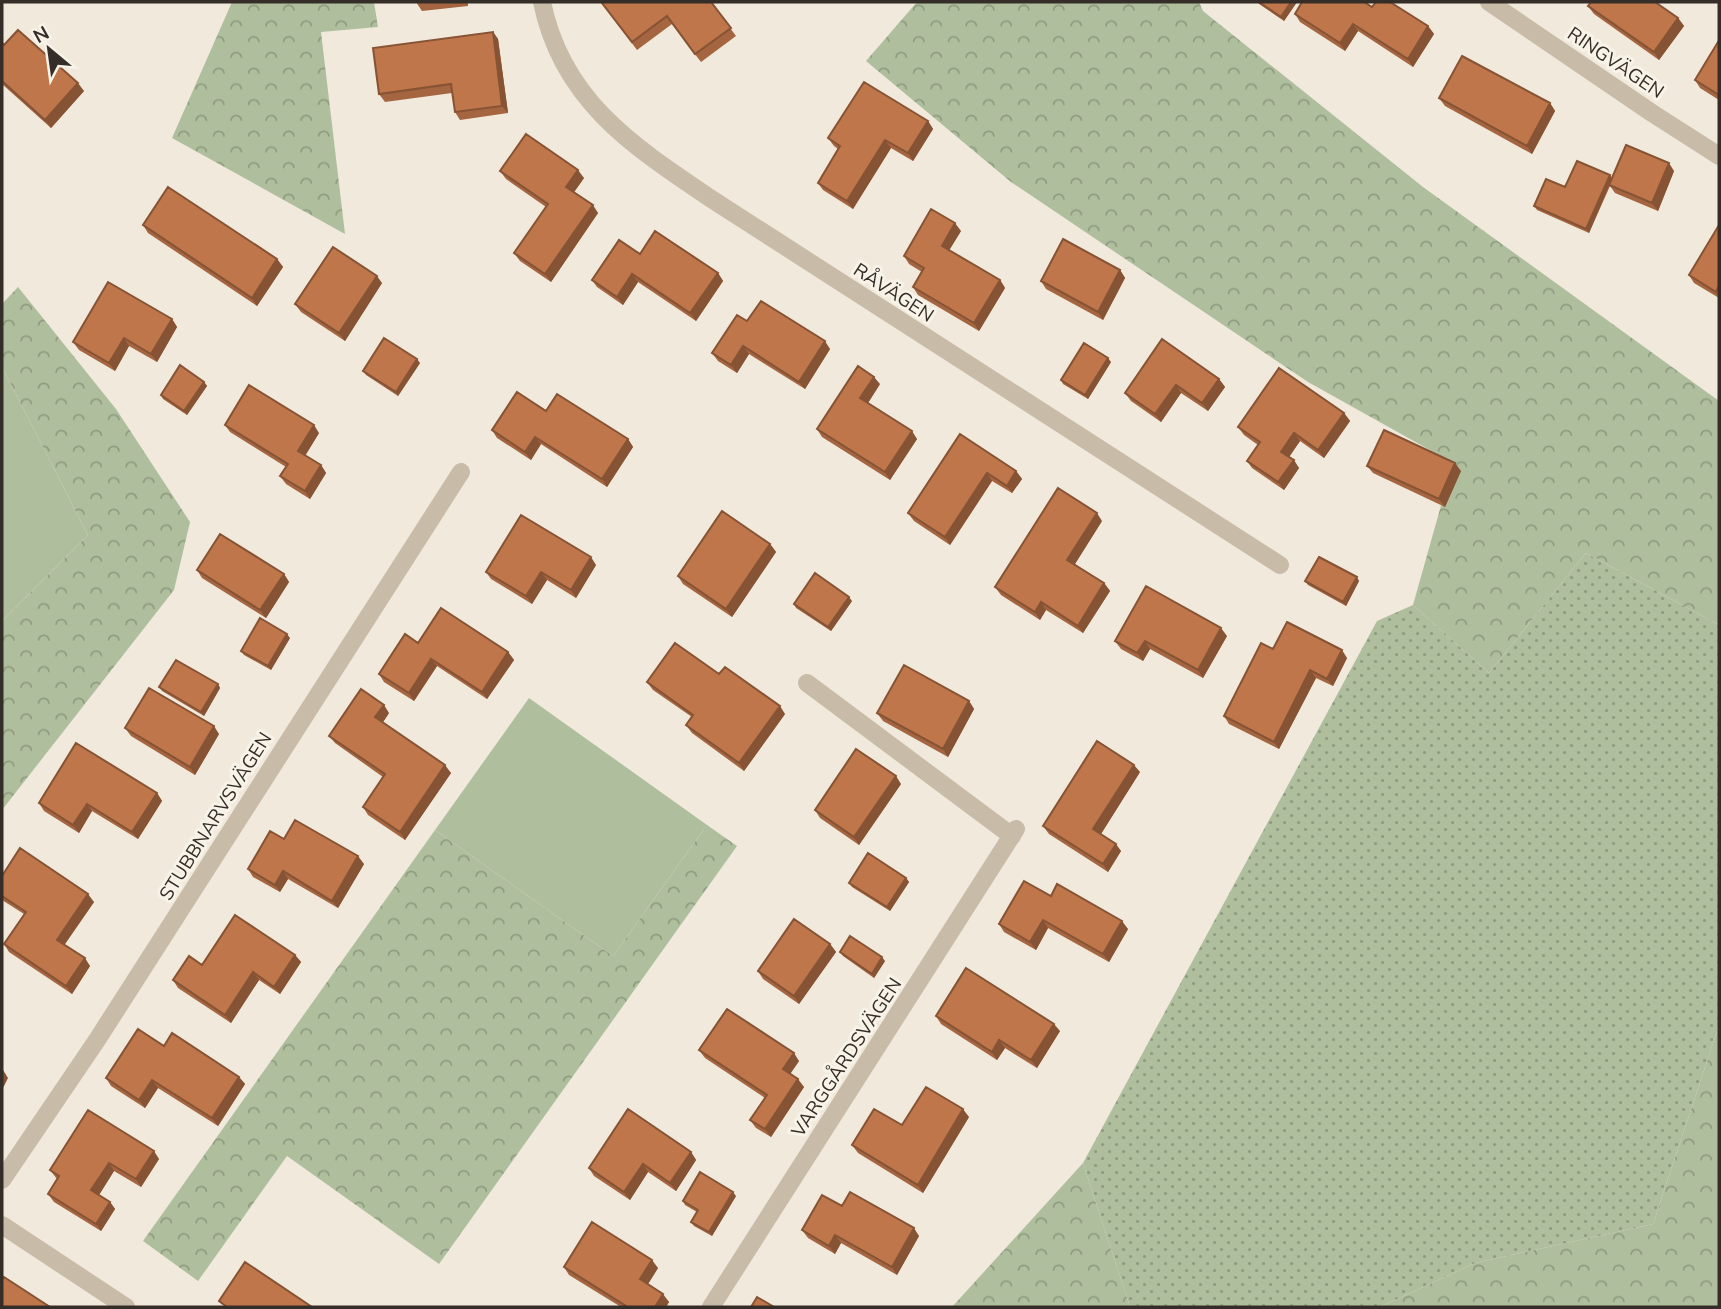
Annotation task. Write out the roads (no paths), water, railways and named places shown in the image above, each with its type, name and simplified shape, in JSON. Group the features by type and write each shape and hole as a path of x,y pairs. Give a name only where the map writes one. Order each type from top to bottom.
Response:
{"street":[{"name":"RÅVÄGEN","path":"541,2 555,47 571,78 597,110 623,136 652,159 1280,565"},
{"name":"RINGVÄGEN","path":"1489,2 1719,156"},
{"name":"STUBBNARVSVÄGEN","path":"2,1180 104,1028 461,472"},
{"name":"VARGGÅRDSVÄGEN","path":"710,1307 1014,832 807,683"},
{"path":"2,1225 126,1307"}]}
